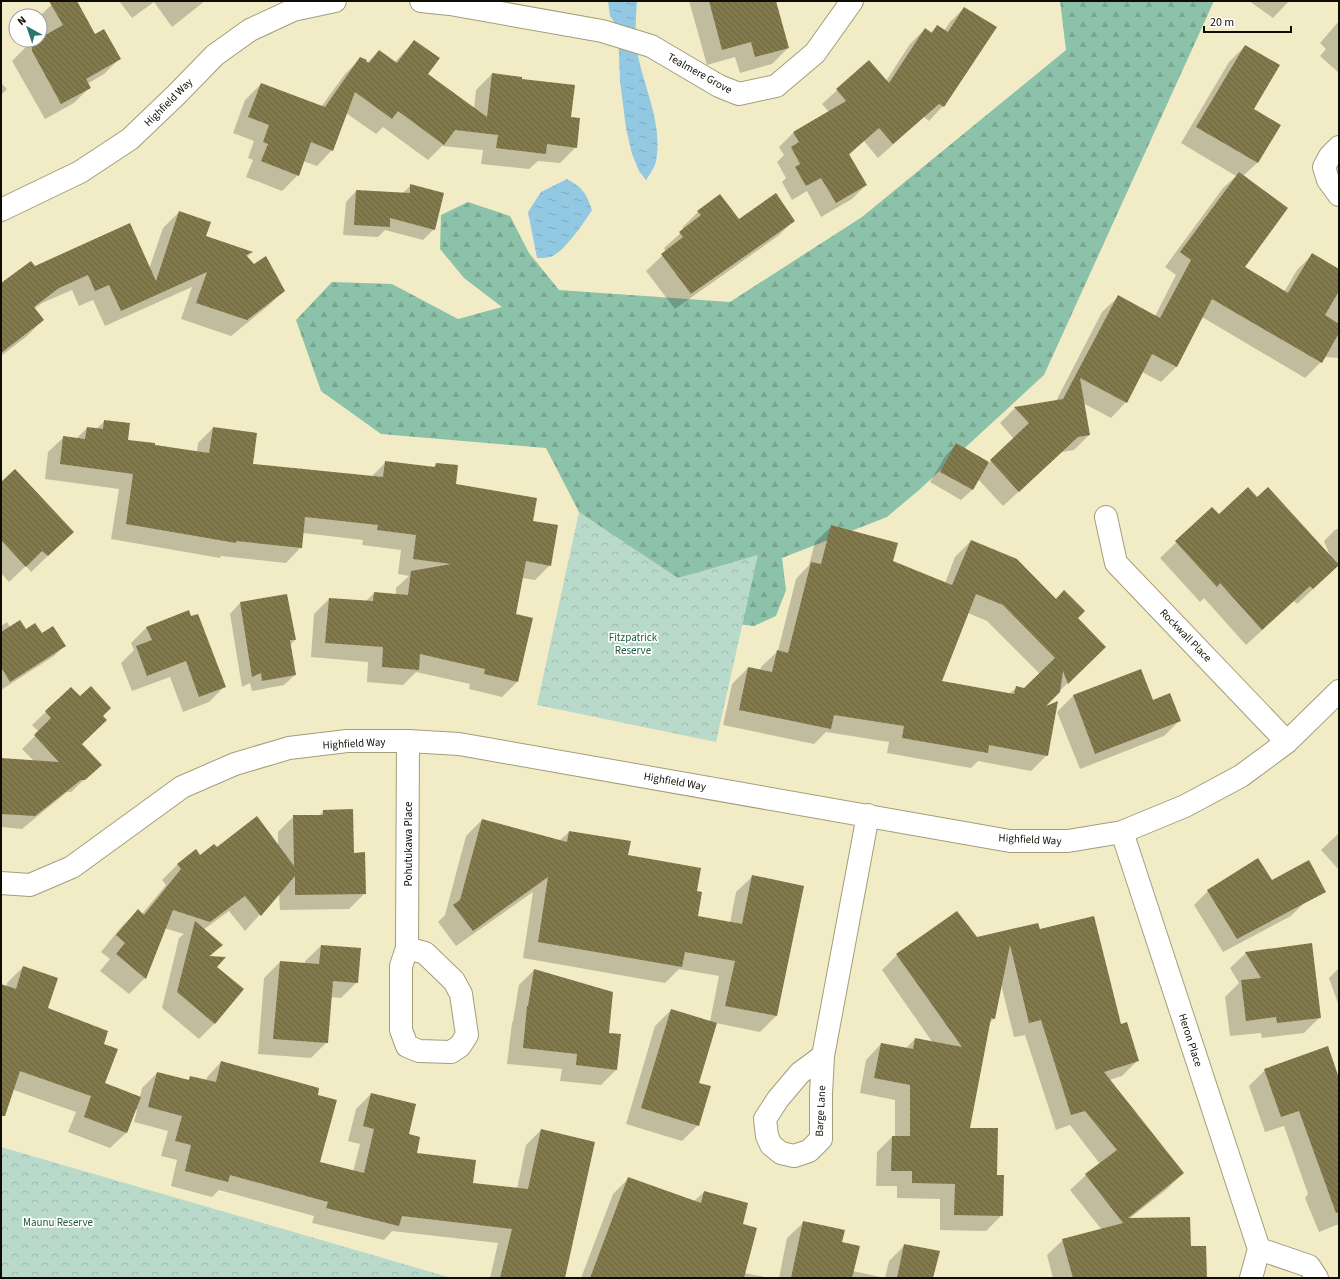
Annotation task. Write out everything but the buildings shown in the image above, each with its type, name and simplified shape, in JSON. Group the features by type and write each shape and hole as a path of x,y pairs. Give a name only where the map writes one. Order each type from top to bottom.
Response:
{"street":[{"name":"Highfield Way","path":"1,210 80,172 130,139 215,55 250,30 293,10 335,1"},
{"name":"Tealmere Grove","path":"420,1 450,4 602,31 651,46 719,86 739,94 776,86 815,53 852,1"},
{"path":"1339,147 1330,156 1324,167 1328,180 1339,195"},
{"name":"Rockwall Place","path":"1106,517 1116,563 1287,742"},
{"name":"Highfield Way","path":"1,884 30,885 72,867 182,787 235,764 289,748 347,741 408,741 459,744 1010,841 1068,841 1122,832 1184,806 1241,776 1287,742 1339,691"},
{"name":"Pohutukawa Place","path":"408,741 408,948 401,966 401,1030 407,1046 419,1051 452,1052 460,1046 467,1035 461,994 454,980 425,953 408,948"},
{"path":"823,1056 868,815"},
{"name":"Heron Place","path":"1122,832 1259,1249"},
{"path":"1251,1278 1259,1249 1308,1266 1317,1278"}],"green space":[{"path":"1060,1 1214,1 1044,375 919,490 887,517 782,558 786,590 776,616 754,626 736,624 579,512 546,448 381,434 321,391 296,320 332,282 392,284 458,319 502,307 464,278 440,249 441,215 468,202 510,216 529,253 559,290 730,302 862,217 1066,50"},
{"name":"Fitzpatrick Reserve","path":"579,512 678,578 758,555 716,742 537,705"},
{"name":"Maunu Reserve","path":"1,1147 452,1278 1,1278"}],"water":[{"path":"608,1 637,1 637,49 655,121 658,148 655,163 646,180 639,171 632,154 626,128 620,81 618,28 610,16"},
{"path":"567,179 577,185 583,192 588,199 592,210 561,250 550,257 537,258 528,212 541,192"}]}
